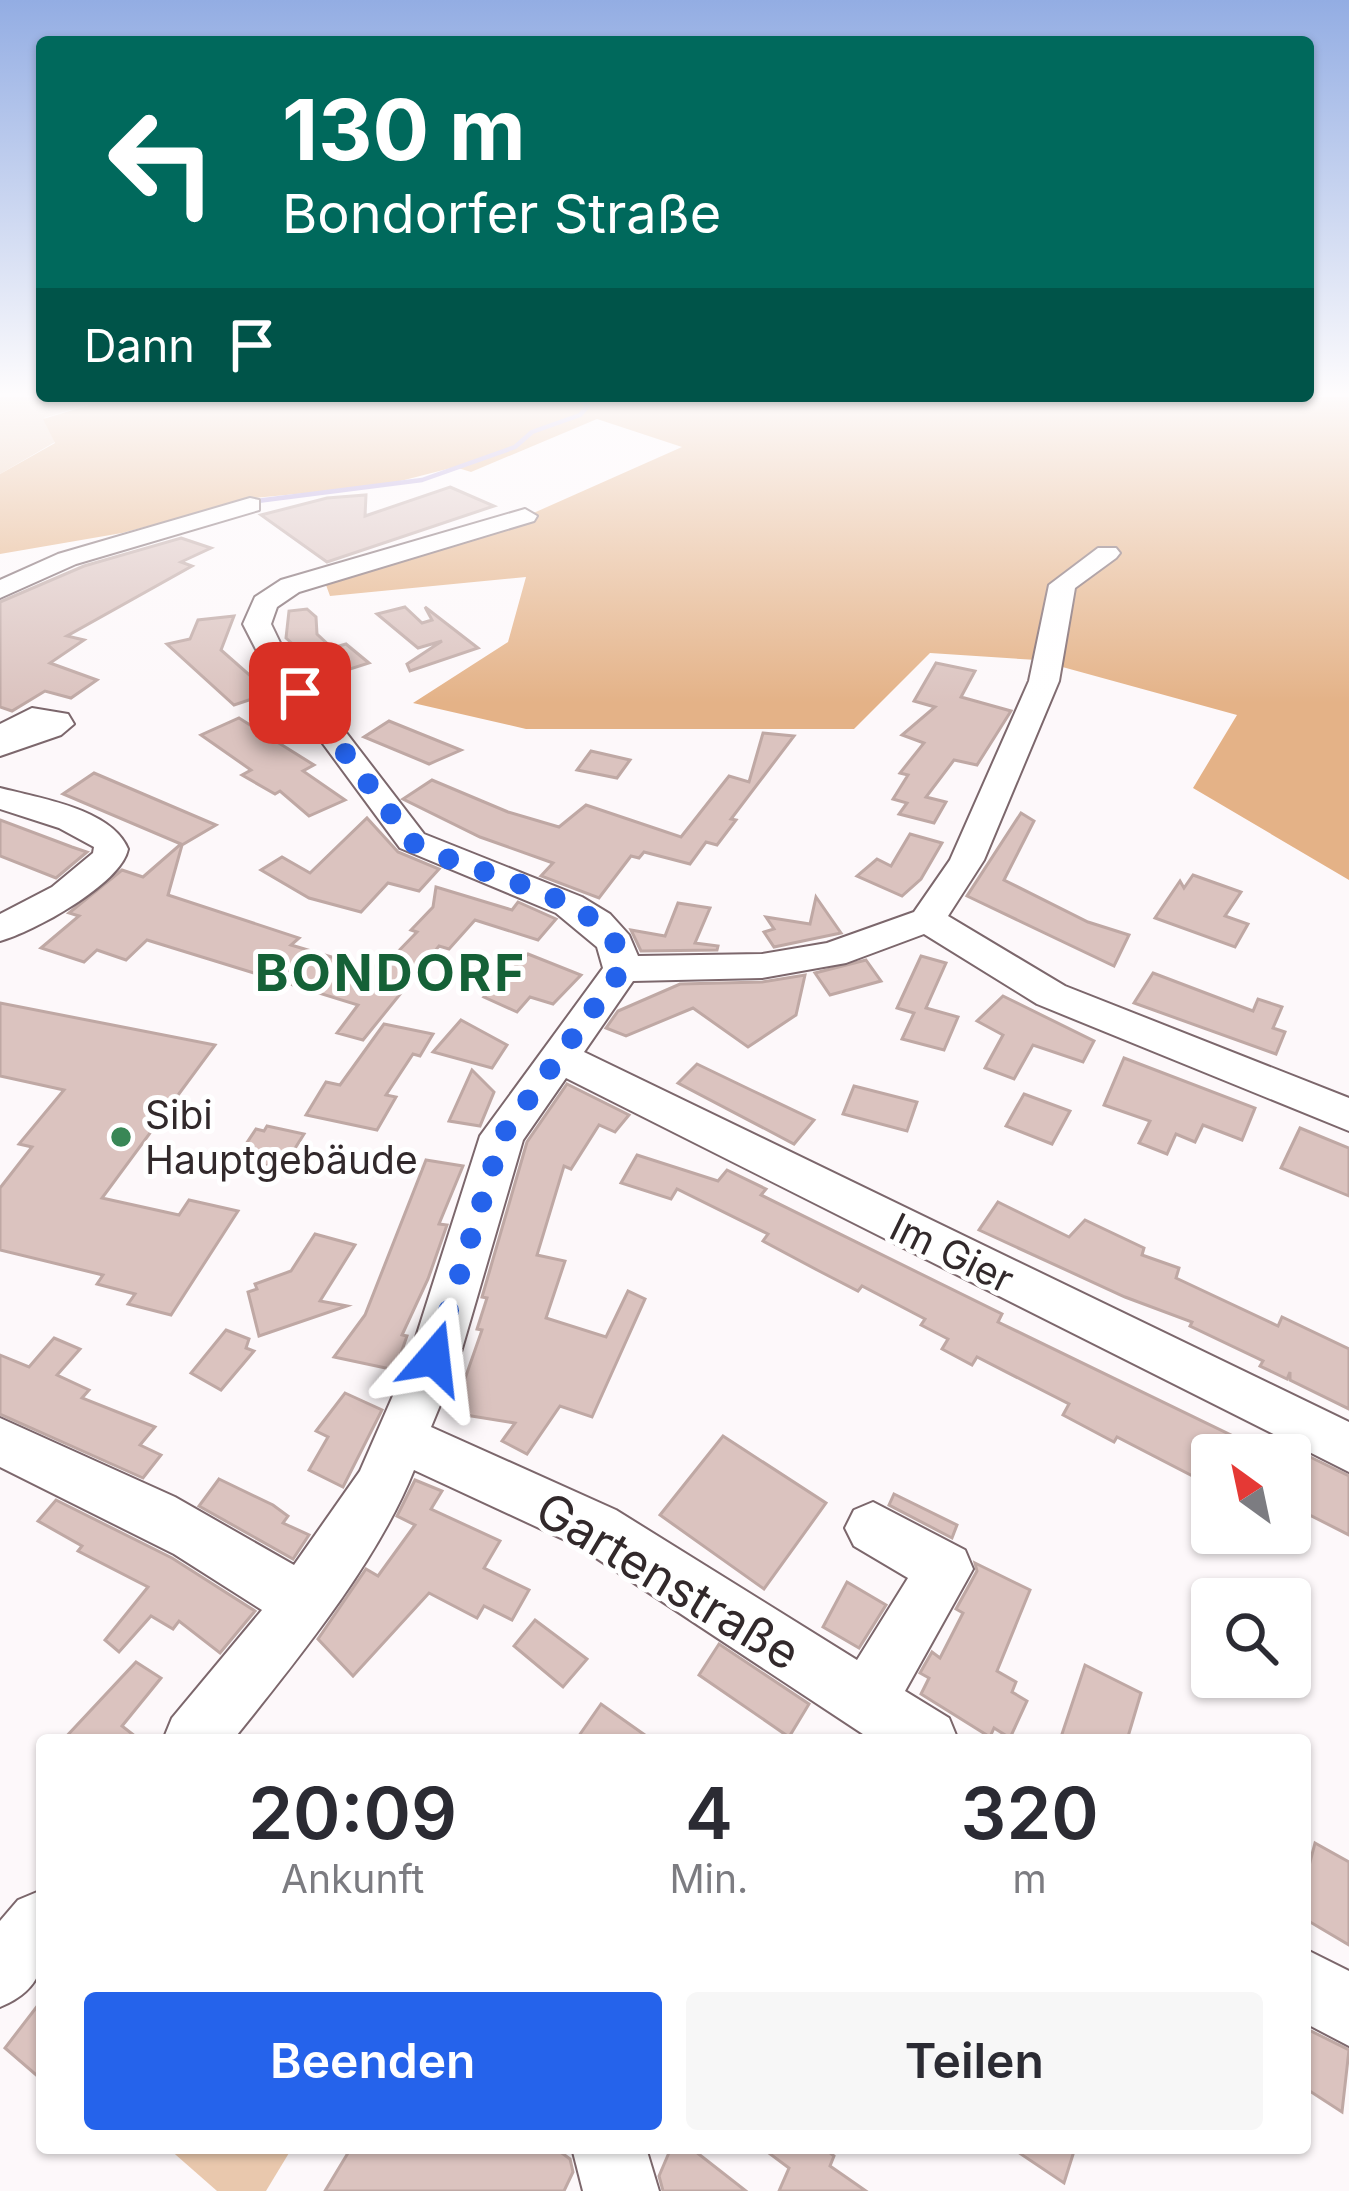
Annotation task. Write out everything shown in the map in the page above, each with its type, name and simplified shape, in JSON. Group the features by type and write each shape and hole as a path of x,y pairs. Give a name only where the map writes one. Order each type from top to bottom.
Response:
{"street":[{"path":"0,590 67,559 250,505"},
{"path":"199,1734 302,1604 380,1488 434,1358 502,1136 622,969 618,950 578,908 434,856 412,842 272,655 257,624 266,603 290,586 525,516"},
{"path":"622,969 762,966 833,954 927,920 967,860 1044,681 1062,585 1107,553"},
{"path":"0,798 89,830 108,840 111,848 110,857 65,896 0,929"},
{"path":"927,920 1051,995 1349,1115"},
{"name":"Im Gier","path":"556,1056 1349,1448"},
{"name":"Gartenstraße","path":"400,1438 597,1528 918,1734"},
{"path":"0,1442 172,1525 262,1574 302,1604"},
{"path":"866,1701 945,1569 873,1528"},
{"path":"0,1973 36,1931"},
{"path":"1311,1987 1349,2011"},
{"path":"611,2154 621,2191"}],"shaded area":[{"path":"0,499 249,499 122,533 0,554"},
{"path":"564,499 1349,499 1349,880 1193,788 1237,715 1037,660 930,653 854,729 526,729 413,703 508,642 526,577 330,596 326,585"},
{"path":"175,2154 288,2154 266,2191 217,2191"}],"building":[{"path":"322,499 366,499 365,516 414,499 478,499 494,506 327,562 261,515"},
{"path":"181,538 211,548 181,562 192,566 67,636 84,640 50,663 97,680 71,698 45,691 12,711 0,707 0,602 84,566"},
{"path":"405,607 422,623 432,620 425,607 478,648 410,671 407,664 442,641 418,648 377,614"},
{"path":"307,609 316,617 317,634 332,648 346,644 369,663 328,676 286,638 289,611"},
{"path":"234,616 221,650 270,693 234,705 167,644 190,639 198,620"},
{"path":"936,663 975,671 961,697 1011,711 977,765 954,760 926,797 946,802 934,823 899,814 907,803 893,799 908,775 900,773 924,743 902,735 935,707 914,701"},
{"path":"239,718 314,765 303,771 345,800 309,816 280,791 275,794 242,775 251,770 201,735"},
{"path":"389,721 461,750 429,764 364,737"},
{"path":"763,733 794,736 717,845 706,842 690,864 644,852 639,858 631,856 599,898 541,876 553,863 480,837 403,799 432,780 508,812 559,827 586,805 681,837 729,776 749,782"},
{"path":"591,751 630,760 617,778 577,770"},
{"path":"94,773 216,825 182,845 168,895 299,938 291,945 372,969 377,964 384,966 417,932 411,930 433,907 436,887 512,910 518,902 556,919 538,940 475,920 449,949 439,946 363,1040 337,1033 358,1005 147,940 126,960 97,950 84,962 41,948 79,916 69,913 122,870 143,877 181,844 63,794"},
{"path":"1021,813 1034,821 1004,880 1088,922 1129,935 1114,966 967,896"},
{"path":"367,818 398,852 439,869 419,891 388,883 361,912 309,898 261,870 282,857 310,873"},
{"path":"0,820 87,852 56,878 0,856"},
{"path":"910,834 942,843 921,879 902,896 857,876 877,859 891,866"},
{"path":"1193,875 1241,892 1225,916 1248,924 1235,947 1155,918 1180,881 1184,888"},
{"path":"816,897 841,933 774,947 764,932 774,929 766,917 810,924"},
{"path":"678,903 710,908 695,943 718,946 717,950 641,951 631,930 665,936"},
{"path":"528,954 581,975 553,1004 530,997 517,1012 484,997"},
{"path":"921,956 946,963 926,1008 958,1017 944,1050 902,1039 914,1013 897,1008"},
{"path":"866,960 881,981 830,995 815,973"},
{"path":"1153,973 1253,1011 1258,999 1282,1007 1273,1028 1285,1032 1276,1054 1134,1003"},
{"path":"805,975 796,1015 748,1047 693,1008 626,1036 606,1028 618,1011 680,984 762,982"},
{"path":"1003,996 1094,1041 1083,1062 1033,1045 1014,1079 985,1068 1003,1035 977,1021"},
{"name":"Sibi Hauptgebäude","path":"0,1003 215,1045 102,1198 179,1215 189,1200 238,1211 171,1315 128,1304 135,1294 97,1284 103,1275 0,1250 0,1188 32,1147 19,1144 64,1090 0,1076"},
{"path":"461,1020 507,1045 492,1068 433,1052"},
{"path":"384,1024 433,1034 420,1056 413,1054 386,1095 396,1097 377,1130 306,1115 326,1082 340,1085"},
{"path":"1124,1058 1255,1108 1242,1140 1203,1125 1195,1142 1176,1134 1167,1154 1139,1143 1150,1121 1104,1105"},
{"path":"697,1064 814,1120 794,1144 678,1083"},
{"path":"472,1070 494,1092 480,1126 449,1121"},
{"path":"567,1084 629,1115 615,1132 599,1125 571,1169 564,1166 537,1255 565,1261 546,1318 606,1337 628,1291 645,1299 592,1417 560,1406 527,1454 502,1441 515,1423 453,1413 482,1330 477,1329 487,1298 482,1297 527,1142"},
{"path":"854,1086 917,1102 907,1131 843,1114"},
{"path":"1024,1094 1070,1111 1052,1144 1006,1126"},
{"path":"267,1126 304,1134 282,1169 236,1159 256,1129 264,1131"},
{"path":"1300,1128 1349,1148 1349,1196 1281,1168"},
{"path":"637,1155 718,1181 727,1170 766,1189 761,1195 1002,1314 998,1322 1229,1434 1191,1434 1191,1475 1063,1415 1069,1404 977,1357 972,1365 942,1349 948,1339 921,1325 925,1319 862,1286 858,1291 763,1241 768,1234 677,1189 671,1199 621,1183"},
{"path":"426,1160 463,1166 439,1224 447,1225 428,1279 402,1335 407,1336 395,1370 334,1357 365,1315"},
{"path":"998,1202 1069,1237 1085,1220 1144,1248 1142,1255 1179,1268 1176,1278 1278,1326 1282,1317 1349,1349 1349,1409 1290,1380 1290,1372 1287,1379 1260,1366 1263,1361 1190,1326 1192,1322 1125,1297 979,1230"},
{"path":"315,1234 355,1245 320,1301 347,1306 259,1336 248,1292 257,1289 255,1284 291,1271"},
{"path":"226,1330 249,1339 246,1348 254,1351 221,1390 191,1373"},
{"path":"54,1338 80,1349 57,1375 89,1390 82,1398 155,1427 140,1445 161,1455 143,1478 0,1414 0,1355 29,1367"},
{"path":"345,1393 382,1410 343,1487 309,1470 328,1437 316,1431"},
{"path":"723,1436 826,1503 764,1589 660,1515"},
{"path":"1311,1457 1349,1476 1349,1535 1311,1516"},
{"path":"219,1479 273,1505 288,1516 283,1523 309,1535 293,1559 199,1506"},
{"path":"415,1480 442,1491 431,1509 500,1541 484,1568 529,1590 512,1620 484,1606 477,1618 429,1593 353,1676 318,1639 366,1569 378,1576 415,1525 397,1516"},
{"path":"894,1494 957,1525 952,1538 889,1505"},
{"path":"56,1500 172,1558 255,1611 220,1653 179,1621 173,1629 151,1616 119,1652 105,1640 148,1587 78,1551 82,1546 38,1521"},
{"path":"975,1563 1030,1590 997,1671 1016,1682 1012,1692 1027,1701 1012,1734 994,1728 985,1734 921,1694 929,1678 920,1673 932,1652 940,1658 963,1613 956,1609 977,1571"},
{"path":"847,1582 886,1605 859,1648 823,1627"},
{"path":"535,1620 587,1659 563,1687 514,1646"},
{"path":"719,1644 809,1704 791,1734 785,1734 699,1675"},
{"path":"136,1662 161,1678 122,1726 132,1734 69,1734"},
{"path":"1085,1665 1141,1693 1129,1734 1062,1734"},
{"path":"601,1704 644,1734 580,1734"},
{"path":"1315,1843 1349,1862 1349,1945 1311,1923"},
{"path":"36,2008 36,2075 5,2048"},
{"path":"1311,2031 1349,2050 1342,2112 1311,2092"},
{"path":"347,2154 563,2154 573,2172 564,2191 325,2191"},
{"path":"668,2154 699,2154 746,2191 663,2191 659,2176"},
{"path":"770,2154 832,2154 830,2166 866,2191 779,2191 789,2168"},
{"path":"1021,2154 1073,2154 1064,2183"}],"waterway":[{"path":"249,502 271,499"}],"place":[{"name":"Sibi Hauptgebäude","path":"121,1137"}],"district":[{"name":"BONDORF","path":"391,973"}],"route":[{"path":"300,693 412,842 434,856 578,908 602,929 622,958 622,969 502,1136 434,1358"}]}
